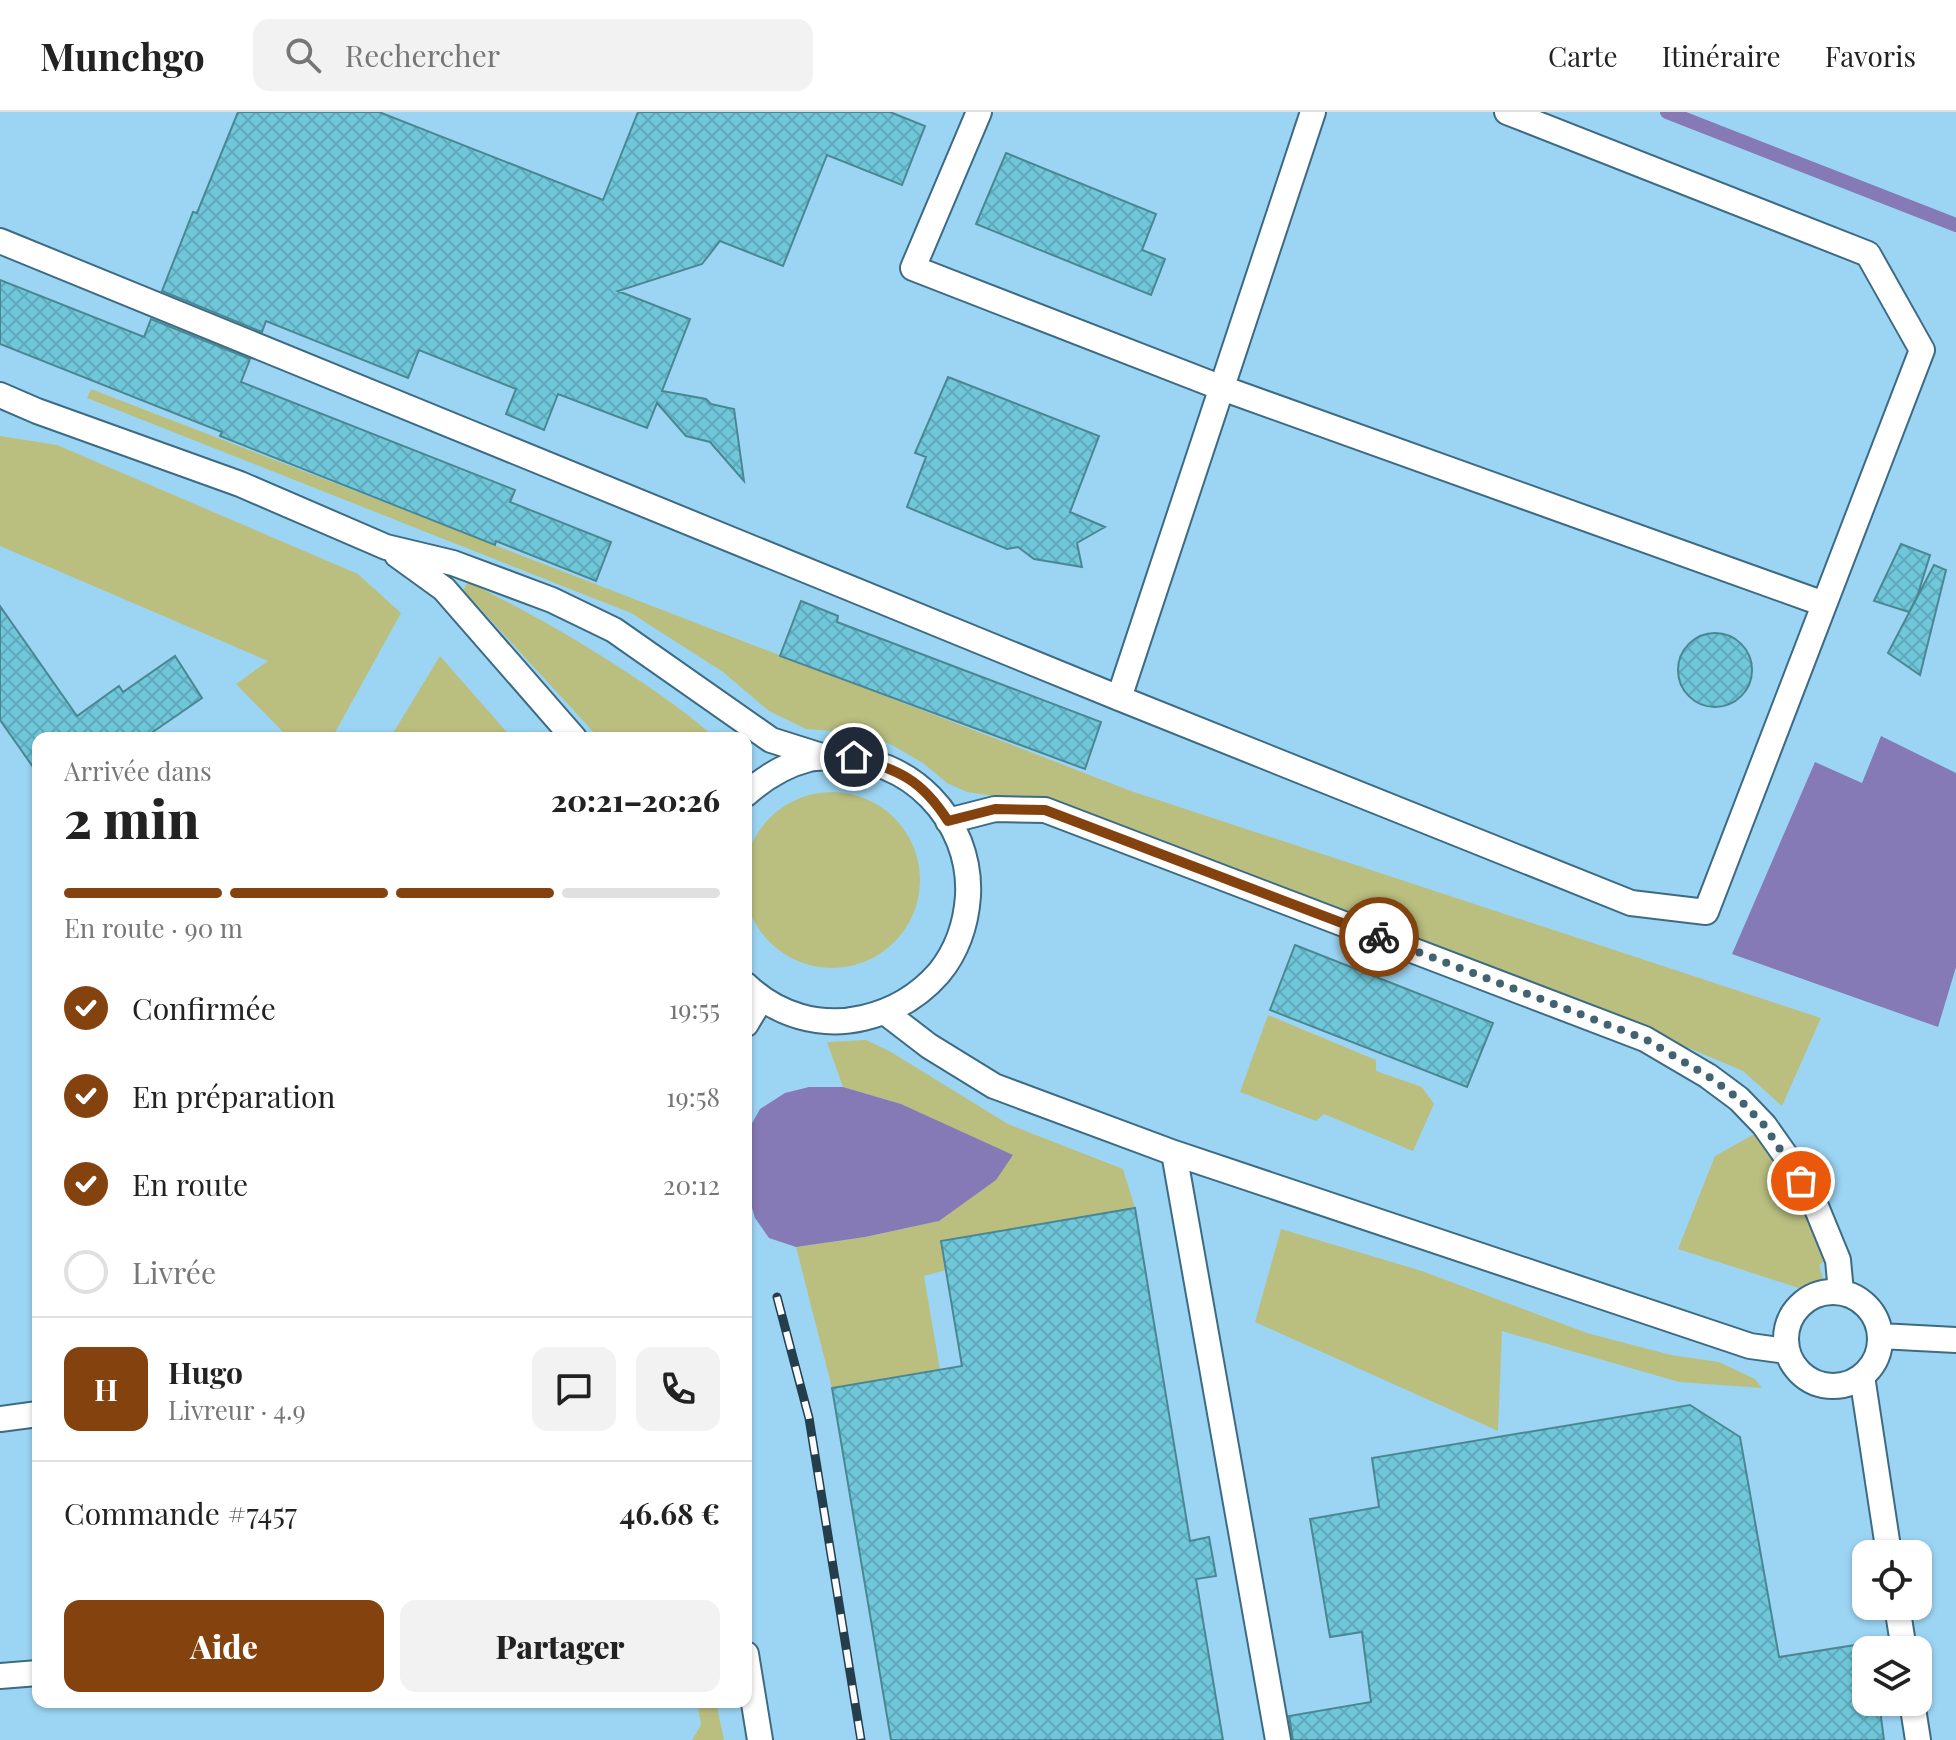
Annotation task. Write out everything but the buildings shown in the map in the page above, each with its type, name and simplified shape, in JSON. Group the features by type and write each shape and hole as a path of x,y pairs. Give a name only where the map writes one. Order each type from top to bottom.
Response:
{"lane":[{"path":"979,112 913,268 1222,388 1824,604"},
{"path":"1119,698 1313,112"},
{"path":"0,241 1119,698 1631,903 1706,912 1922,350 1868,254 1507,112"},
{"path":"0,395 240,484 386,547 453,563 552,600 614,630 771,740 828,758"},
{"path":"0,405 37,411"},
{"path":"386,547 444,589 569,732"},
{"path":"752,789 767,775 810,759 854,757 898,771 933,798 957,834 969,875 967,919 951,959 923,992 886,1013 843,1023 800,1018 754,992"},
{"path":"948,821 995,809 1045,810 1645,1039 1708,1076 1739,1099 1764,1125 1815,1204 1838,1260 1841,1292"},
{"path":"886,1013 929,1046 994,1086 1174,1153 1750,1346 1787,1351"},
{"path":"1174,1153 1278,1740"},
{"path":"1825,1292 1841,1292 1856,1298 1868,1308 1880,1336 1879,1351 1872,1365 1849,1384 1818,1384 1804,1377 1787,1351 1789,1320 1810,1297 1825,1292"},
{"path":"1880,1336 1956,1340"},
{"path":"1862,1376 1887,1540"},
{"path":"0,1419 32,1415"},
{"path":"0,1676 32,1673"},
{"path":"752,1691 760,1740"},
{"path":"1914,1716 1918,1740"}],"shaded area":[{"path":"0,112 1956,112 1956,1740 0,1740"},
{"path":"1881,736 1956,773 1956,967 1938,1027 1732,954 1815,762 1862,783"},
{"path":"809,1087 843,1087 901,1104 1013,1155 996,1180 939,1221 865,1237 796,1247 769,1238 755,1218 752,1208 752,1123 760,1109 785,1093"}],"green space":[{"path":"91,389 1131,791 1821,1018 1782,1106 1743,1071 1651,1032 1059,805 967,792 947,783 923,763 888,743 859,733 806,729 769,711 723,672 631,613 87,398"},
{"path":"0,436 57,445 358,574 401,613 335,732 283,732 236,684 268,661 0,546"},
{"path":"468,582 536,617 646,685 708,732 593,732 463,590"},
{"path":"440,656 507,732 394,732"},
{"path":"832,792 866,799 881,807 905,831 918,863 920,880 913,914 894,942 866,961 832,968 798,961 770,942 752,916 752,844 770,818 798,799"},
{"path":"1268,1015 1376,1060 1376,1071 1422,1087 1434,1104 1413,1151 1324,1114 1316,1121 1240,1092"},
{"path":"866,1040 891,1052 1008,1124 1123,1169 1135,1208 941,1241 946,1270 924,1276 940,1370 832,1388 796,1247 865,1237 939,1221 1013,1156 901,1104 843,1087 827,1042"},
{"path":"1758,1132 1808,1213 1826,1260 1819,1265 1823,1278 1799,1288 1678,1249 1715,1156"},
{"path":"1281,1229 1422,1271 1587,1333 1671,1355 1719,1362 1755,1379 1762,1388 1679,1382 1502,1331 1498,1431 1255,1322"},
{"path":"698,1708 717,1708 724,1740 692,1740 701,1725"}],"waterway":[{"path":"1667,112 1956,225"}],"railway":[{"path":"777,1297 809,1418 861,1740"}],"way so far":[{"path":"1379,937 1645,1039 1708,1076 1739,1099 1764,1125 1801,1181"}],"route":[{"path":"854,757 898,771 933,798 948,821 995,809 1045,810 1379,937"}]}
